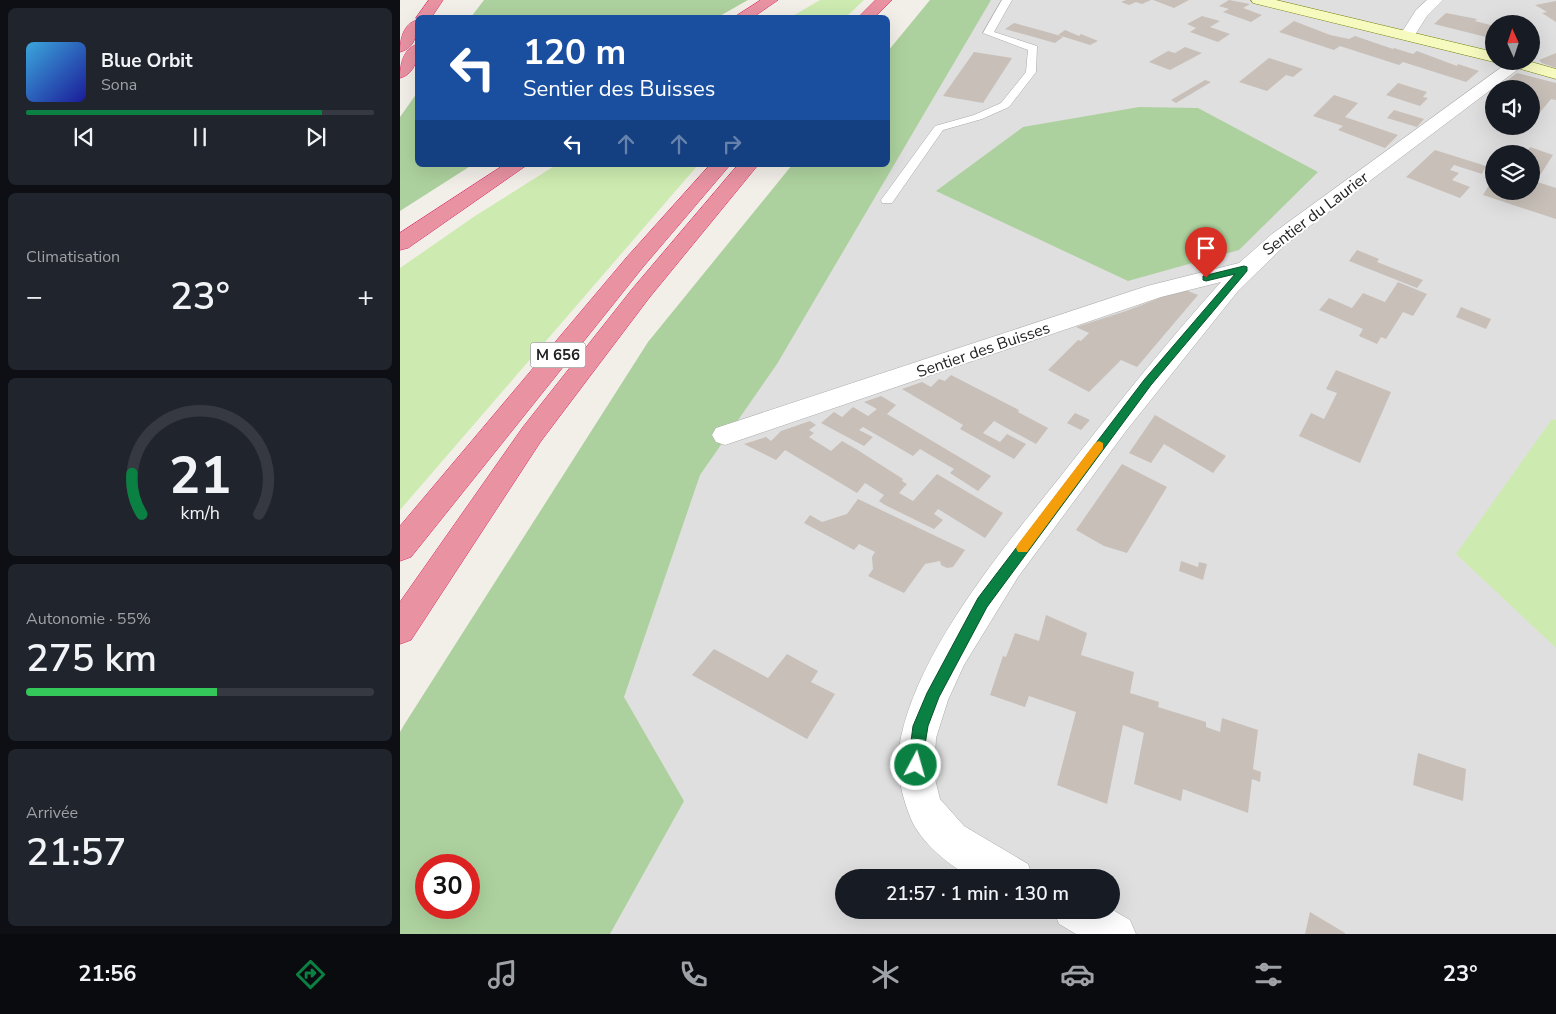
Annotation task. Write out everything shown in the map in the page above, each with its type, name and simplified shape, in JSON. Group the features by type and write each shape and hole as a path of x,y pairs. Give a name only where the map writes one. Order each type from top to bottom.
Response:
{"highway":[{"path":"745,15 770,0"},
{"path":"868,15 885,0"},
{"path":"886,15 900,0"},
{"path":"428,15 441,8"},
{"path":"400,47 415,28"},
{"path":"400,74 415,53"},
{"path":"400,231 497,167"},
{"path":"400,243 514,167"},
{"name":"M 656","path":"400,548 635,262 718,167"},
{"path":"400,629 532,434 641,293 746,167"}],"street":[{"path":"1258,0 1485,55"},
{"path":"1408,35 1421,12 1436,0"},
{"name":"Sentier du Laurier","path":"998,869 952,842 932,820 920,798 916,776 916,753 921,726 934,693 983,602 1147,383 1244,269 1259,254 1495,70"},
{"path":"1540,70 1556,74"},
{"name":"Sentier des Buisses","path":"725,436 1155,291 1244,269"},
{"path":"1089,919 1116,934"}],"lane":[{"path":"887,200 939,128 978,117 1004,105 1031,72 1033,48 988,33 1007,0"}],"shaded area":[{"path":"930,0 1556,0 1556,934 400,934 400,733 886,167 890,167 890,157"}],"green space":[{"path":"484,0 748,0 722,15 473,15"},
{"path":"820,0 864,0 848,15 794,15"},
{"path":"930,0 991,0 777,364 700,475 624,697 684,801 610,934 400,934 400,732 648,342 790,167 890,167 890,49"},
{"path":"415,96 415,167 469,167 400,211 400,117"},
{"path":"1139,107 1198,108 1318,172 1239,250 1128,281 936,191 1023,127"},
{"path":"553,167 696,167 400,510 400,268 475,216"},
{"path":"1552,419 1556,420 1556,648 1456,554"}],"building":[{"path":"1126,0 1151,0 1142,4 1136,2 1129,5 1121,2"},
{"path":"1153,0 1189,0 1174,8"},
{"path":"1229,0 1250,4 1243,8 1262,15 1251,22 1223,12 1229,9 1219,6"},
{"path":"1556,1 1556,22 1542,13 1547,12 1535,5"},
{"path":"1446,13 1477,19 1475,21 1485,24 1485,37 1434,24"},
{"path":"1202,16 1220,21 1210,27 1230,34 1218,42 1190,32 1196,28 1187,24"},
{"path":"1294,21 1330,35 1349,39 1355,36 1413,54 1417,51 1457,66 1458,64 1479,71 1466,82 1403,62 1399,65 1340,46 1334,50 1279,32"},
{"path":"1014,23 1063,37 1055,43 1005,29"},
{"path":"1065,30 1098,41 1090,45 1058,35"},
{"path":"1185,47 1202,53 1170,70 1149,62 1168,51 1175,53"},
{"path":"974,52 1012,58 983,103 943,96"},
{"path":"1556,53 1556,68 1542,63 1540,60"},
{"path":"1269,58 1303,69 1293,77 1286,75 1267,91 1239,82"},
{"path":"1517,73 1556,83 1556,100 1551,99 1540,112 1540,80 1508,80"},
{"path":"1205,80 1211,82 1176,103 1171,100"},
{"path":"1398,83 1427,92 1423,97 1428,98 1420,106 1386,95"},
{"path":"1334,95 1358,103 1345,117 1398,135 1385,148 1338,130 1343,126 1313,116"},
{"path":"1394,110 1424,119 1417,127 1387,118"},
{"path":"1435,150 1485,166 1482,174 1454,165 1450,170 1459,173 1452,180 1470,187 1460,198 1406,177"},
{"path":"1540,150 1553,155 1540,175"},
{"path":"1540,183 1556,188 1556,219 1498,200 1540,200"},
{"path":"1357,250 1379,259 1377,262 1423,280 1417,288 1349,261"},
{"path":"1398,282 1427,294 1413,316 1403,312 1386,339 1381,337 1377,344 1359,336 1363,329 1319,310 1329,298 1352,308 1363,293 1385,302"},
{"path":"1183,289 1198,295 1137,367 1121,360 1089,392 1048,370 1078,340 1081,341 1089,333 1076,327 1126,311"},
{"path":"1461,307 1491,319 1486,329 1456,317"},
{"path":"1336,370 1391,392 1360,463 1299,436 1311,413 1324,419 1337,393 1326,389"},
{"path":"951,375 1019,410 1018,412 1048,428 1036,444 994,421 983,433 1000,442 1007,434 1026,444 1014,459 960,429 963,425 902,389 922,382 931,387 939,379 945,381"},
{"path":"881,396 896,405 887,414 991,476 978,491 950,473 954,469 920,449 913,456 863,427 859,430 873,437 864,446 821,423 834,412 842,417 853,407 868,416 877,409 864,402"},
{"path":"1075,413 1090,420 1081,430 1067,423"},
{"path":"1155,415 1226,456 1213,473 1164,444 1151,463 1129,453"},
{"path":"810,421 816,425 809,430 814,433 809,437 831,451 842,441 856,449 903,479 902,481 907,484 899,493 913,501 937,474 1003,513 985,538 938,509 934,514 943,520 934,529 879,501 884,495 865,483 857,493 785,450 776,460 744,444 766,437 771,441 781,431"},
{"path":"1122,464 1167,487 1127,553 1104,546 1076,530"},
{"path":"858,499 965,550 953,567 947,568 941,565 940,561 925,564 904,593 868,576 873,569 872,557 875,552 859,544 854,550 804,523 810,515 822,522 847,514"},
{"path":"1181,561 1198,567 1199,562 1207,564 1203,580 1179,571"},
{"path":"1046,615 1087,633 1081,655 1134,672 1130,693 1159,702 1158,707 1206,722 1206,727 1220,732 1222,718 1258,730 1253,769 1261,772 1260,782 1252,779 1248,813 1183,789 1181,801 1134,784 1144,733 1123,725 1107,804 1057,785 1076,712 1029,696 1025,707 990,695 1003,656 1006,657 1015,633 1039,641"},
{"path":"714,649 768,678 787,654 818,671 811,682 835,694 807,739 692,675"},
{"path":"1418,753 1466,769 1463,801 1413,785"},
{"path":"1310,912 1345,933 1345,934 1305,934"}],"slow traffic":[{"path":"1023,548 1099,446"}],"route":[{"path":"916,765 916,753 921,726 934,693 983,602 1147,383 1244,269 1206,278"}]}
